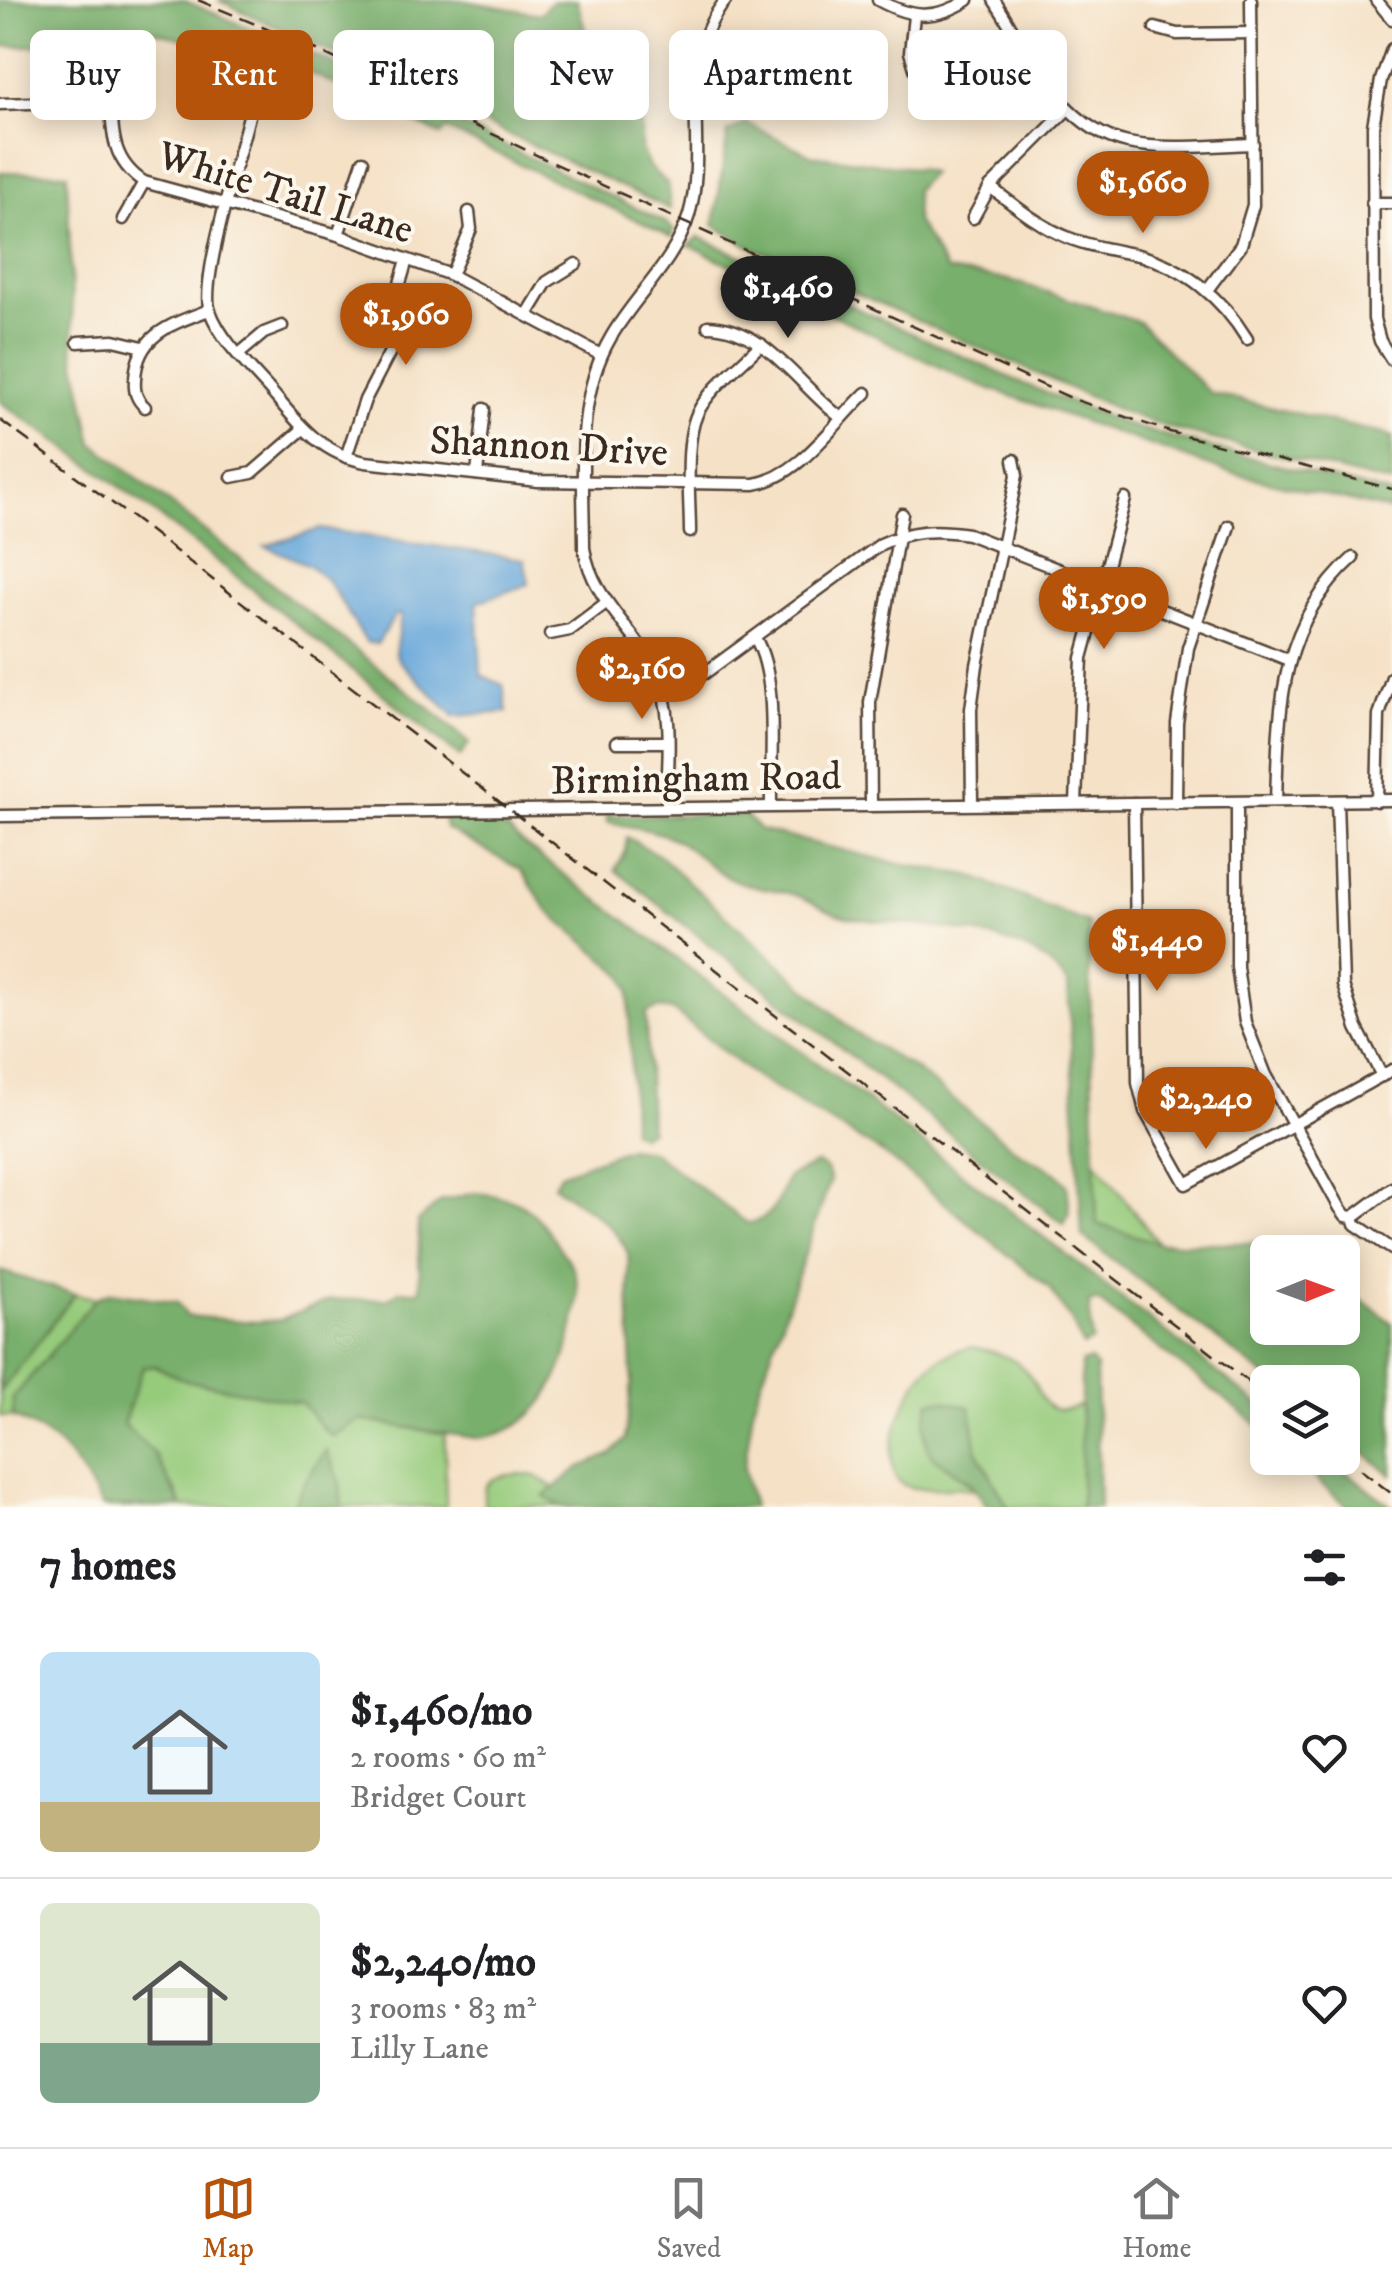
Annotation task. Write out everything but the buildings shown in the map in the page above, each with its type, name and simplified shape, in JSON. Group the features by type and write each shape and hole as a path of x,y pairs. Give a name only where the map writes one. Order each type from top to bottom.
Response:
{"street":[{"path":"707,30 726,0"},
{"path":"878,0 914,16 943,14 968,0"},
{"path":"994,0 1068,110 1092,128 1128,143 1253,144"},
{"path":"1207,290 1234,257 1246,232 1252,205 1251,0"},
{"path":"1376,0 1392,19"},
{"path":"912,30 914,16"},
{"path":"1155,28 1177,34 1251,34"},
{"path":"1392,50 1381,80 1373,126 1372,203 1374,319 1380,341 1392,360"},
{"path":"0,104 30,103"},
{"path":"973,218 990,187 1068,110"},
{"name":"White Tail Lane","path":"112,120 114,147 125,167 144,182 338,236 451,275 601,355"},
{"path":"145,407 134,390 136,360 143,347 165,327 209,310 208,272 248,120"},
{"path":"667,807 663,690 647,657 606,602 586,566 586,404 601,355 624,318 668,263 690,212 695,120"},
{"path":"338,236 363,161"},
{"path":"123,219 144,182"},
{"path":"990,187 1031,218 1066,236 1182,272 1229,313 1246,339"},
{"path":"1372,203 1392,203"},
{"path":"451,275 471,229 469,212"},
{"path":"346,457 365,400 394,344 398,290 407,260"},
{"path":"527,316 547,282 576,264"},
{"name":"Shannon Drive","path":"209,310 222,334 321,445 346,457 477,474 584,482 743,485 768,481 820,443 866,393"},
{"path":"239,354 264,333 282,326"},
{"path":"708,326 730,326 761,344 840,418"},
{"path":"78,342 114,340 143,347"},
{"path":"690,532 692,430 696,416 708,398 761,344"},
{"path":"477,474 484,409"},
{"path":"232,477 252,473 304,429"},
{"path":"972,804 971,709 1017,475 1014,460"},
{"path":"1076,804 1079,685 1088,630 1126,498"},
{"path":"871,805 870,702 902,514"},
{"path":"1176,803 1177,723 1194,622 1229,526"},
{"path":"663,690 705,673 880,544 898,536 936,530 968,534 1002,546 1289,660"},
{"path":"1276,802 1280,702 1289,660 1322,592 1352,558"},
{"path":"550,634 570,630 606,602"},
{"path":"755,638 764,653 769,679 771,806"},
{"path":"1377,800 1379,715 1391,680"},
{"path":"617,742 667,742"},
{"name":"Birmingham Road","path":"0,816 1392,800"},
{"path":"1134,803 1138,1083 1145,1111 1186,1184 1387,1073 1357,1028 1343,985 1338,801"},
{"path":"1237,803 1239,995 1253,1049 1346,1216 1354,1217 1392,1188"},
{"path":"1354,1217 1355,1224 1392,1249"}],"green space":[{"path":"0,0 183,0 254,30 176,30 176,37 135,26 121,30 30,30 30,46 0,46"},
{"path":"218,0 461,0 540,14 551,2 577,0 585,30 514,30 514,120 641,120 641,149 649,167 668,184 670,209 478,120 494,120 494,30 333,30 333,53 313,44 313,30 283,30"},
{"path":"313,55 333,64 333,84 315,75"},
{"path":"410,120 451,120 667,223 674,231 672,237 446,129 441,135"},
{"path":"747,123 811,155 931,173 915,190 916,221 947,271 1010,280 1139,322 1210,393 1392,436 1392,484 1169,428 1121,411 745,244 714,225 728,132"},
{"path":"0,172 67,173 74,353 93,443 433,711 469,743 460,757 177,530 0,402"},
{"path":"699,237 1024,384 1130,426 1392,495 1392,511 1224,471 971,382 689,245"},
{"path":"607,815 745,815 760,830 900,864 969,875 1088,923 1097,1224 1158,1243 1250,1243 1250,1345 1360,1345 1360,1298 1392,1323 1392,1475 1360,1450 1360,1365 1251,1365 1082,1236 1068,985 1050,964 1026,949 998,939 833,913 798,896 736,881 673,839 607,822"},
{"path":"443,816 494,817 523,844 888,1116 1250,1398 1250,1419 1098,1301 1089,1302 1092,1341 1083,1346 1048,1287 884,1154 757,1078 672,1010 658,1008 646,1013 650,1131 640,1135 632,1131 629,991 623,975 548,911 521,870 445,828"},
{"path":"627,837 660,856 854,1032 916,1070 1020,1153 1055,1172 1067,1185 1070,1212 1064,1224 615,870"},
{"path":"629,1148 651,1151 747,1223 769,1213 788,1177 817,1163 826,1169 830,1181 754,1403 744,1468 753,1507 562,1507 544,1496 580,1467 610,1455 625,1439 632,1383 628,1253 604,1221 554,1185 560,1174"},
{"path":"1093,1157 1158,1243 1097,1224"},
{"path":"474,1193 504,1197 534,1214 570,1263 577,1280 575,1314 562,1366 543,1401 515,1426 476,1438 359,1420 333,1436 301,1403 185,1380 155,1366 143,1367 123,1424 155,1454 182,1507 103,1507 67,1453 46,1435 13,1417 13,1398 96,1298 111,1292 177,1302 187,1316 255,1322 280,1320 330,1300 388,1299 399,1291 420,1291 418,1221 442,1201"},
{"path":"0,1271 75,1294 0,1392"},
{"path":"75,1294 96,1298 13,1398 13,1417 0,1416 0,1392"},
{"path":"972,1347 1018,1363 1049,1407 1057,1410 1081,1405 1081,1507 1008,1507 977,1451 969,1407 959,1405 925,1422 926,1444 935,1457 976,1491 915,1488 900,1482 894,1471 893,1440 913,1389 935,1362"},
{"path":"1090,1360 1096,1367 1099,1507 1081,1507 1081,1363"},
{"path":"155,1366 185,1380 301,1403 332,1436 359,1420 445,1434 446,1507 342,1507 339,1479 302,1486 293,1507 182,1507 176,1490 123,1425 143,1367"},
{"path":"930,1401 970,1407 977,1451 1008,1507 988,1507 970,1482 933,1457 927,1447 925,1422"},
{"path":"326,1450 339,1479 342,1507 293,1507 302,1486"},
{"path":"520,1474 536,1476 555,1488 545,1496 560,1506 485,1507 485,1490 492,1480"},
{"path":"1313,1475 1350,1475 1392,1507 1349,1507"}],"water":[{"path":"320,529 524,559 529,584 477,602 481,675 503,685 507,712 454,716 399,661 395,652 401,615 395,615 377,644 366,642 328,581 309,565 265,546"}],"railway":[{"path":"198,0 317,50 549,161 1073,399 1170,432 1392,489"},
{"path":"0,420 146,528 1250,1383"},
{"path":"1360,1469 1392,1494"}]}
